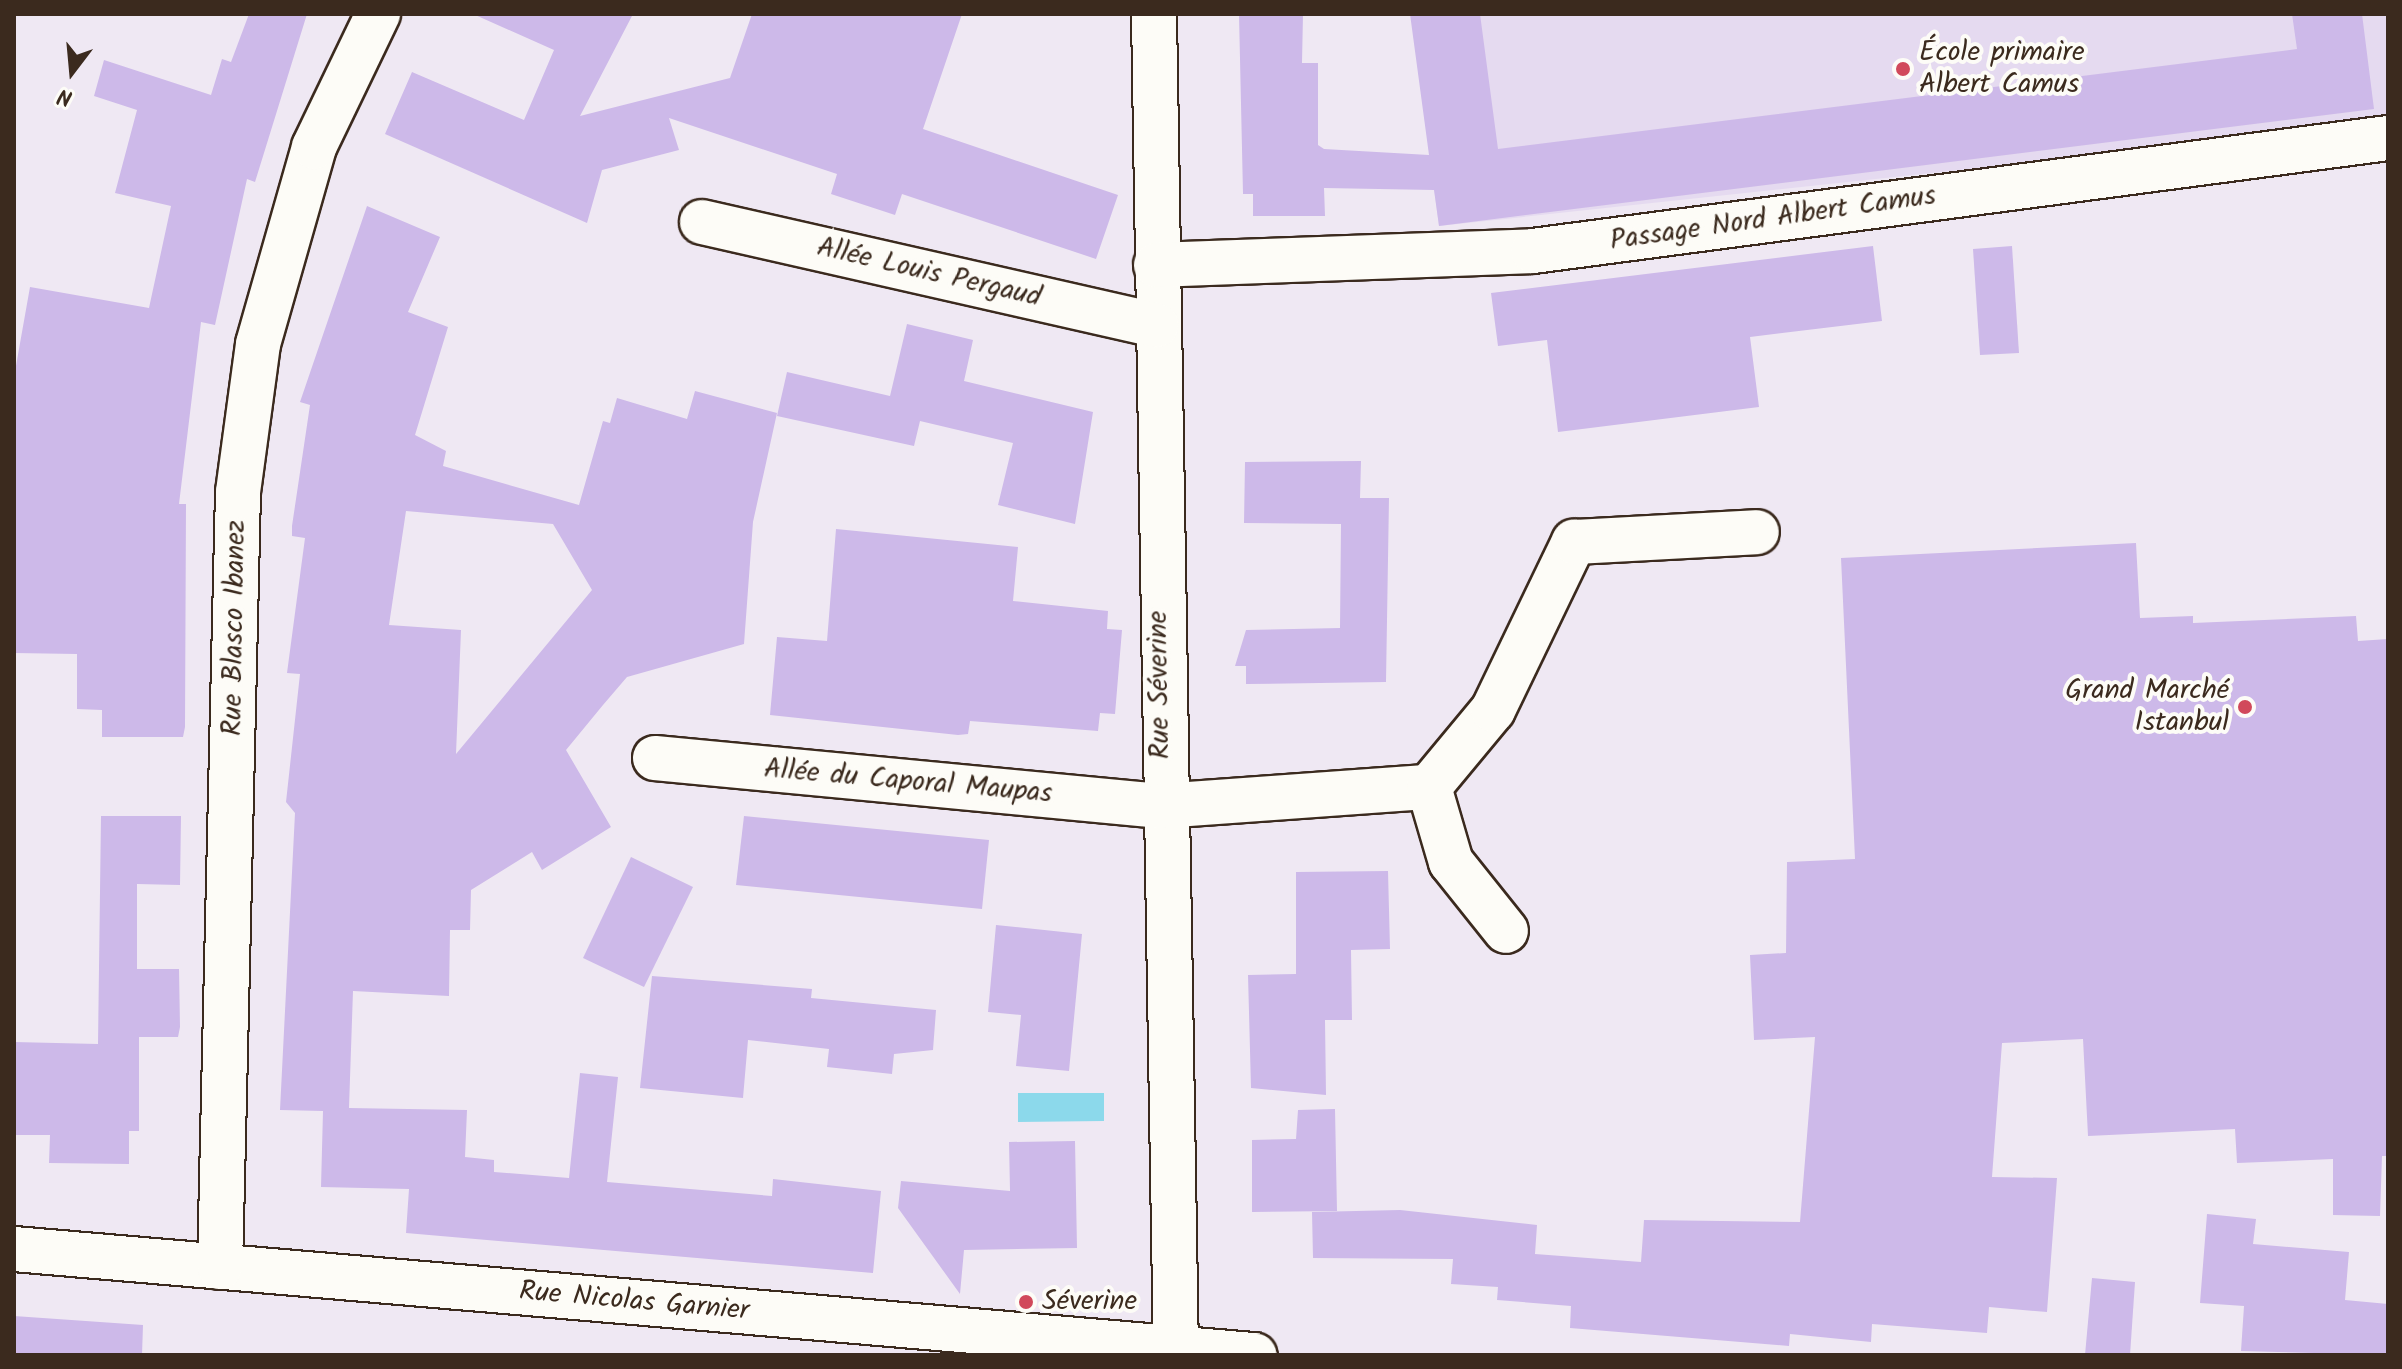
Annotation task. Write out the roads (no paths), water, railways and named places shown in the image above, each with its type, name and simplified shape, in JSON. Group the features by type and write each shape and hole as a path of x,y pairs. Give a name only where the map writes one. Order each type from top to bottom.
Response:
{"street":[{"name":"Rue Blasco Ibanez","path":"220,1267 238,492 258,344 314,147 378,14"},
{"name":"Rue Séverine","path":"1154,14 1161,806 1176,1352"},
{"name":"Passage Nord Albert Camus","path":"1156,265 1533,251 2388,138"},
{"name":"Allée Louis Pergaud","path":"702,222 1156,325"},
{"path":"1506,931 1451,862 1429,787 1493,710 1574,542 1757,532"},
{"name":"Allée du Caporal Maupas","path":"655,758 1161,806 1429,787"},
{"name":"Rue Nicolas Garnier","path":"14,1249 1176,1352 1254,1355"}],"water":[{"path":"1018,1093 1104,1093 1104,1121 1018,1122"}],"place":[{"name":"École primaire Albert Camus","path":"1903,69"},
{"name":"Grand Marché Istanbul","path":"2245,707"},
{"name":"Séverine","path":"1026,1302"}]}
